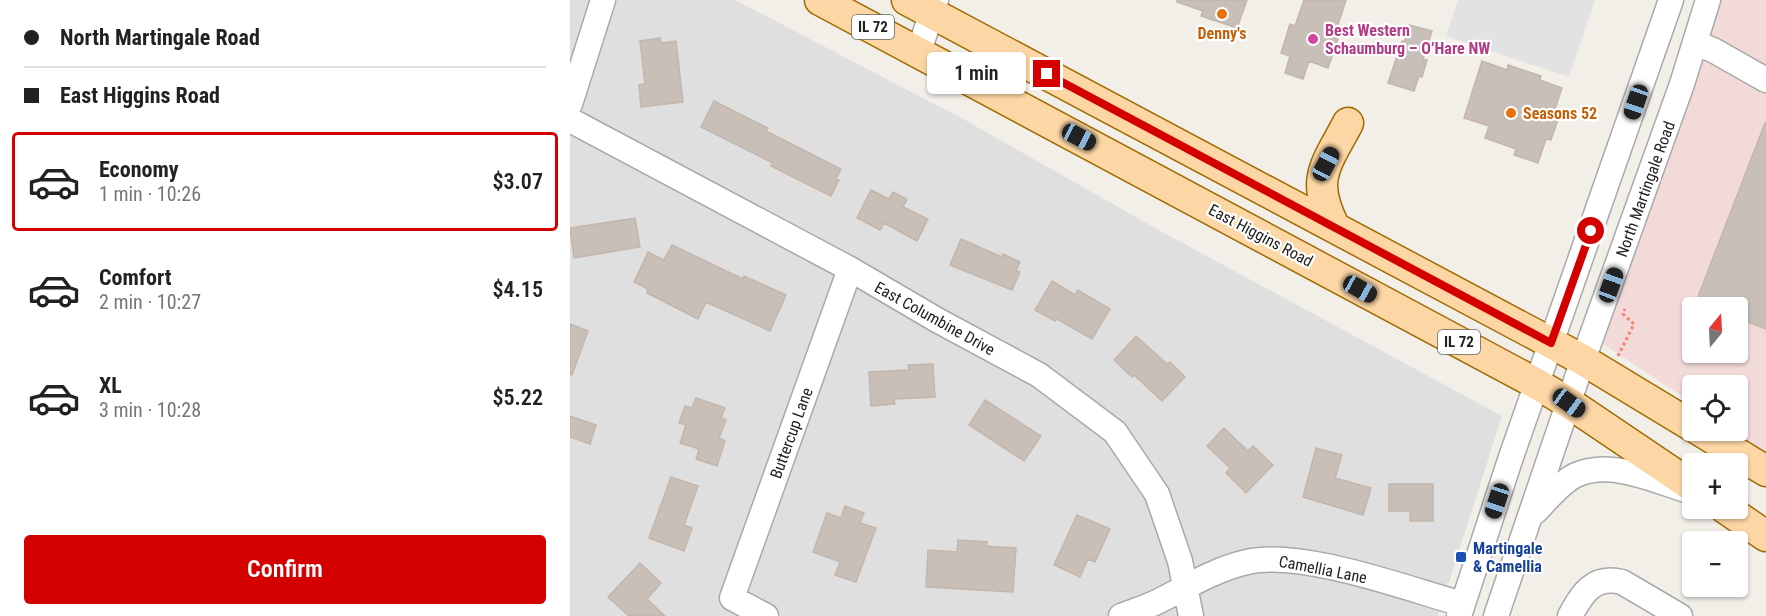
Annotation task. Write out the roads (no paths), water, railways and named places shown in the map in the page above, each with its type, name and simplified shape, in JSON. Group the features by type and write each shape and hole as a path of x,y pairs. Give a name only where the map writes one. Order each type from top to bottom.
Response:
{"main road":[{"name":"East Higgins Road","path":"820,0 1537,384 1682,479"},
{"name":"IL 72","path":"925,4 1583,360 1682,420"},
{"path":"1266,190 1284,189 1296,183 1307,172 1342,119 1321,176 1320,189 1324,207 1334,226"},
{"path":"1717,441 1766,471"},
{"path":"1741,519 1766,536"}],"street":[{"path":"570,104 603,0"},
{"path":"1460,610 1671,0"},
{"name":"North Martingale Road","path":"1497,616 1583,360 1682,84 1708,0"},
{"path":"919,51 925,4"},
{"path":"1695,43 1713,50 1766,80"},
{"name":"East Columbine Drive","path":"570,120 850,269 937,320 1039,375 1115,432 1157,494 1180,561 1191,616"},
{"name":"Buttercup Lane","path":"766,616 732,598 850,269"},
{"path":"1531,515 1575,475 1596,470 1632,473 1682,489"},
{"name":"Camellia Lane","path":"1121,616 1157,602 1216,572 1248,561 1276,559 1345,571 1460,610"},
{"path":"1570,616 1590,587 1600,581 1612,580 1622,582 1653,609 1680,616"}],"place":[{"name":"Denny's","path":"1222,14"},
{"name":"Best Western Schaumburg – O’Hare NW","path":"1313,39"},
{"name":"Seasons 52","path":"1511,113"},
{"name":"Martingale & Camellia","path":"1461,557"}]}
